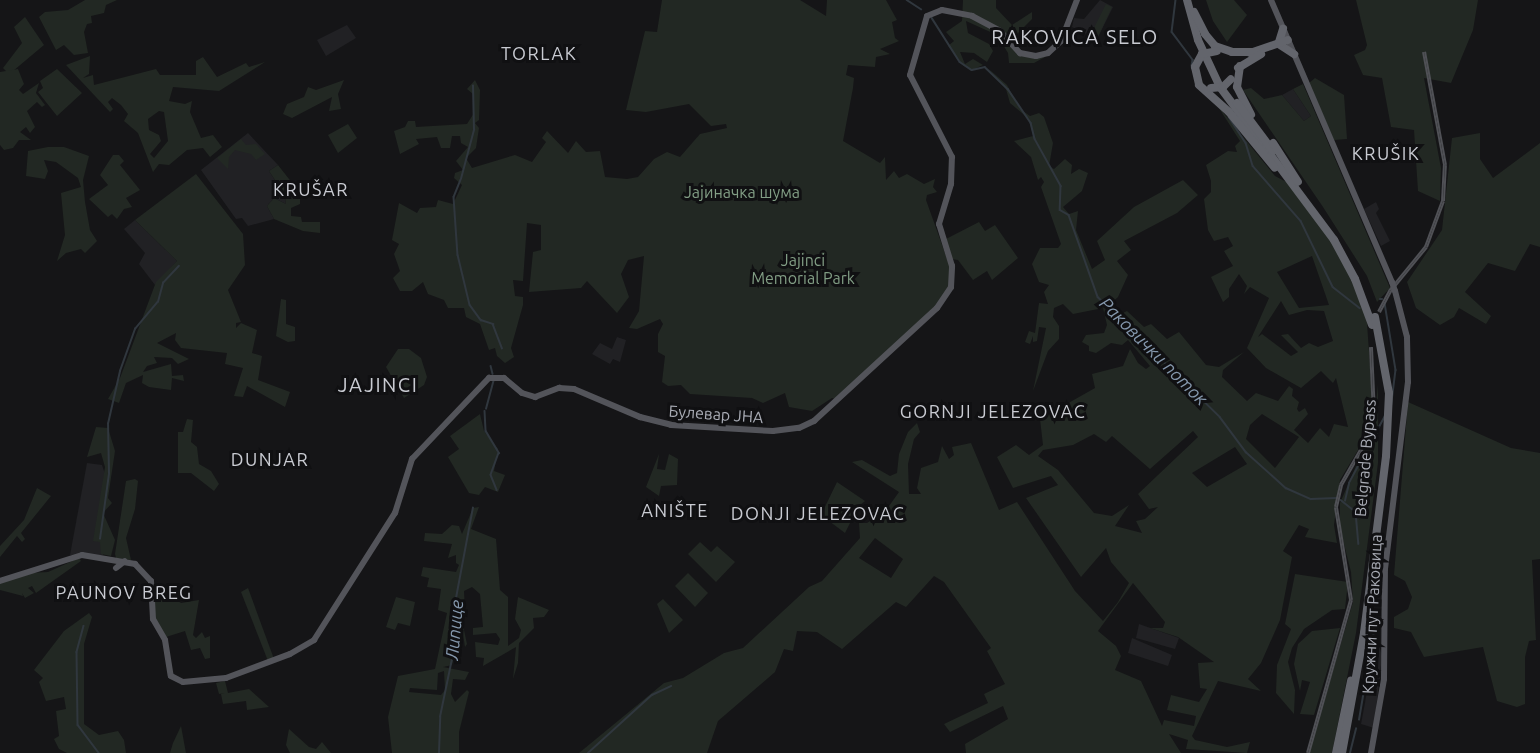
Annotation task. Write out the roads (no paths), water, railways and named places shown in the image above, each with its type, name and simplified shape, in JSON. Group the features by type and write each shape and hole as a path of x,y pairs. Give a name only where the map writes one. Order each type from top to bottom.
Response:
{"highway":[{"name":"Belgrade Bypass","path":"1187,0 1197,36 1231,104 1345,249 1374,321 1389,393 1364,633 1342,753"},
{"name":"Belgrade Bypass","path":"1192,0 1194,12 1226,87 1294,182"},
{"path":"1194,12 1205,34 1215,46 1232,52 1253,52"},
{"path":"1283,29 1282,42 1294,54"},
{"path":"1197,36 1200,78 1270,163 1294,182"},
{"path":"1212,92 1199,85 1195,70 1202,54 1217,51 1239,56 1282,42"},
{"path":"1212,92 1223,87 1240,66 1282,42"},
{"path":"1240,66 1237,80 1241,99 1294,182"},
{"name":"Belgrade Bypass","path":"1336,753 1360,626 1384,457"}],"main road":[{"name":"Булевар ЈНА","path":"122,560 142,567 151,581 153,619 165,640 171,676 183,682 226,678 291,654 313,640 395,513 412,459 489,378 504,378 520,392 532,396 558,388 574,388 640,417 677,426 778,431 814,421 937,308 952,284 952,266 939,227 951,183 952,156 910,75 927,16 942,10 972,16 1000,30 1020,53 1041,56 1061,41 1077,0"},
{"path":"1271,0 1283,29"},
{"name":"Кружни пут Раковица","path":"1294,54 1392,282 1407,340 1408,382 1385,563 1384,685 1370,753"},
{"path":"0,581 79,555 122,560"},
{"path":"116,568 122,560"}],"waterway":[{"name":"Раковички поток","path":"907,0 921,9"},
{"path":"1176,0 1172,32 1193,60 1192,66"},
{"name":"Раковички поток","path":"932,18 960,62 972,70 985,67 1008,89 1031,123 1035,139 1061,186 1060,210 1069,215 1098,297 1220,417 1246,452 1286,488 1311,499 1336,498"},
{"path":"461,179 474,130 473,86"},
{"path":"1229,117 1246,143 1253,166 1301,221 1333,287 1360,308"},
{"path":"461,180 454,197 458,255 470,305 481,320 493,324 502,348"},
{"path":"100,539 109,474 108,424 120,371 135,329 158,302 163,283 179,266"},
{"path":"1385,303 1396,370 1391,410"},
{"path":"491,366 493,374"},
{"path":"486,409 494,380"},
{"path":"485,411 486,431 499,453 491,475 497,490"},
{"path":"1345,501 1349,483 1385,416"},
{"name":"Раковички поток","path":"1341,500 1356,512 1359,544"},
{"name":"Липице","path":"439,753 440,717 456,640 451,625 473,508"},
{"name":"Раковички поток","path":"1359,720 1376,620"},
{"path":"84,626 77,652 78,725 99,753"},
{"path":"588,753 652,695 671,686"},
{"name":"Раковички поток","path":"1350,753 1356,729"}],"railway":[{"path":"1379,312 1390,291 1426,247 1443,201 1445,165 1424,52"},
{"path":"1308,753 1351,600 1336,507 1341,485 1365,443 1374,414 1371,347"}],"district":[{"name":"RAKOVICA SELO","path":"1075,36"},
{"name":"TORLAK","path":"539,53"},
{"name":"KRUŠIK","path":"1386,153"},
{"name":"KRUŠAR","path":"311,189"},
{"name":"JAJINCI","path":"378,384"},
{"name":"GORNJI JELEZOVAC","path":"993,411"},
{"name":"DUNJAR","path":"270,459"},
{"name":"ANIŠTE","path":"675,510"},
{"name":"DONJI JELEZOVAC","path":"818,513"},
{"name":"PAUNOV BREG","path":"124,592"}],"park label":[{"name":"Јајиначка шума","path":"742,192"},
{"name":"Jajinci Memorial Park","path":"803,269"}]}
